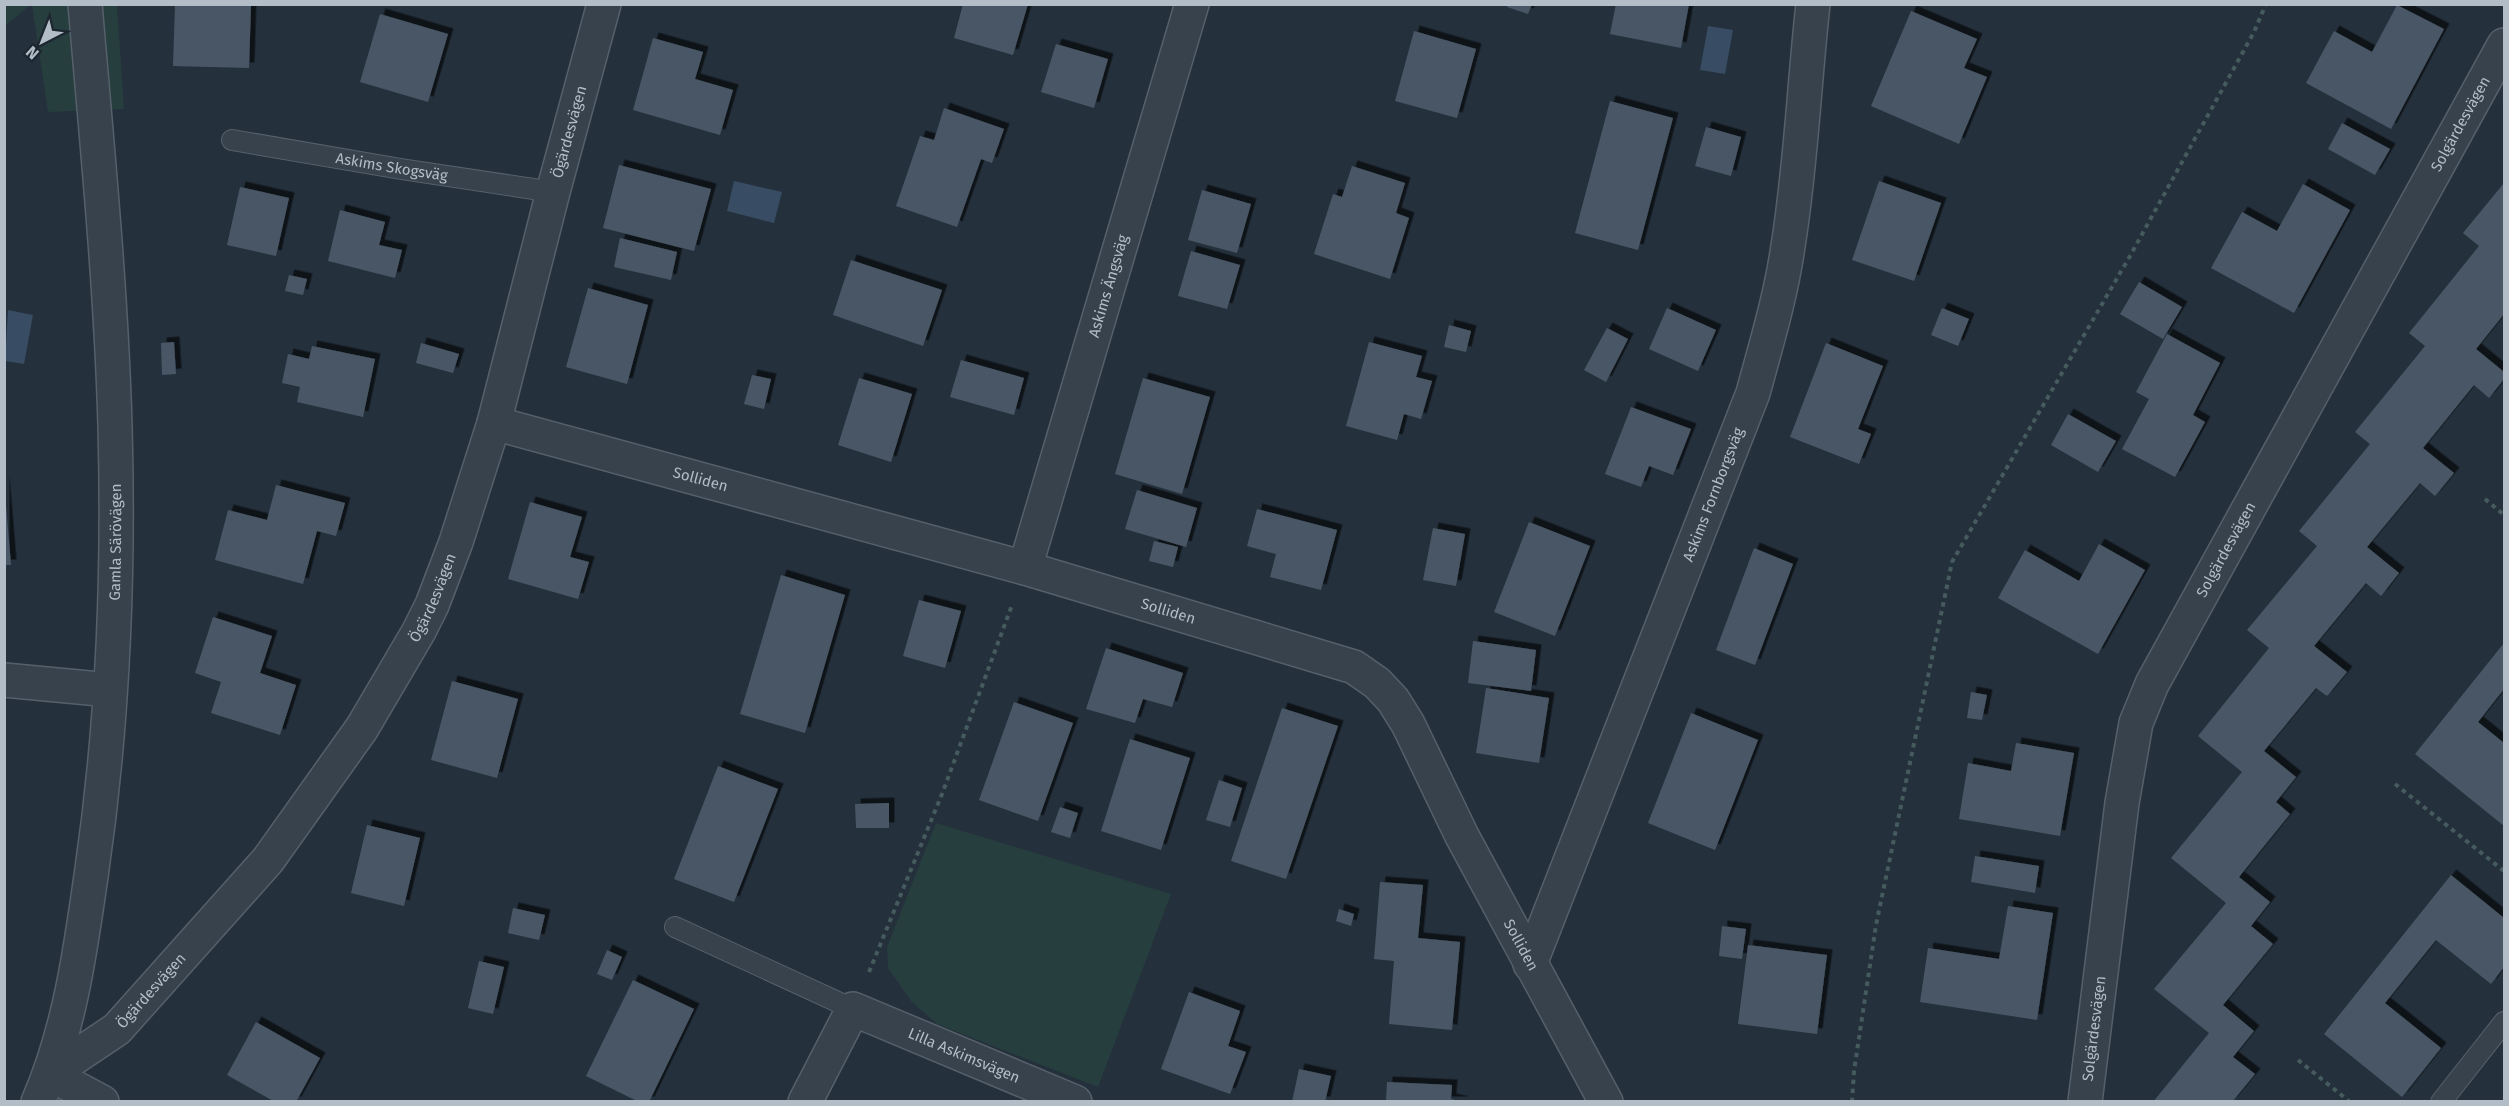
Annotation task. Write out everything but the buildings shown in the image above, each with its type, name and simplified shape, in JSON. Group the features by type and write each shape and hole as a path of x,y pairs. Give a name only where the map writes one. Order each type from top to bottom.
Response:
{"street":[{"name":"Gamla Särövägen","path":"44,1088 82,934 102,799 110,690 115,427 106,251 85,4"},
{"name":"Ögärdesvägen","path":"44,1088 117,1029 268,860 362,728 407,653 432,605 456,542 494,423 604,4"},
{"name":"Askims Ängsväg","path":"1025,568 1192,4"},
{"name":"Askims Fornborgsväg","path":"1530,964 1753,393 1776,307 1788,248 1800,160 1813,4"},
{"name":"Solgärdesvägen","path":"2085,1101 2122,803 2136,723 2152,684 2505,45"},
{"name":"Solliden","path":"494,423 1025,568 1354,667 1377,683 1393,700 1408,724 1462,836 1606,1101"},
{"path":"4,680 110,690"},
{"path":"805,1101 853,1009"},
{"name":"Lilla Askimsvägen","path":"853,1009 1075,1101"},
{"path":"44,1088 102,1101"}],"lane":[{"name":"Askims Skogsväg","path":"232,140 553,192"},
{"path":"675,927 853,1009"},
{"path":"2441,1101 2505,1022"}],"path":[{"path":"1852,1101 1854,1071 1876,925 1952,562 2130,256 2254,32 2266,4"},
{"path":"2485,499 2505,515"},
{"path":"853,1009 942,794 1025,568"},
{"path":"2395,784 2505,871"},
{"path":"2298,1060 2350,1101"}],"green space":[{"path":"5,4 30,4 30,5 5,26"},
{"path":"32,5 117,5 124,109 48,112"},
{"path":"936,823 1171,894 1098,1087 937,1024 911,1001 888,968 887,947"}],"water":[{"path":"1708,26 1733,30 1725,74 1700,70"},
{"path":"734,181 782,192 774,223 727,211"},
{"path":"8,310 33,315 24,364 5,361"}]}
